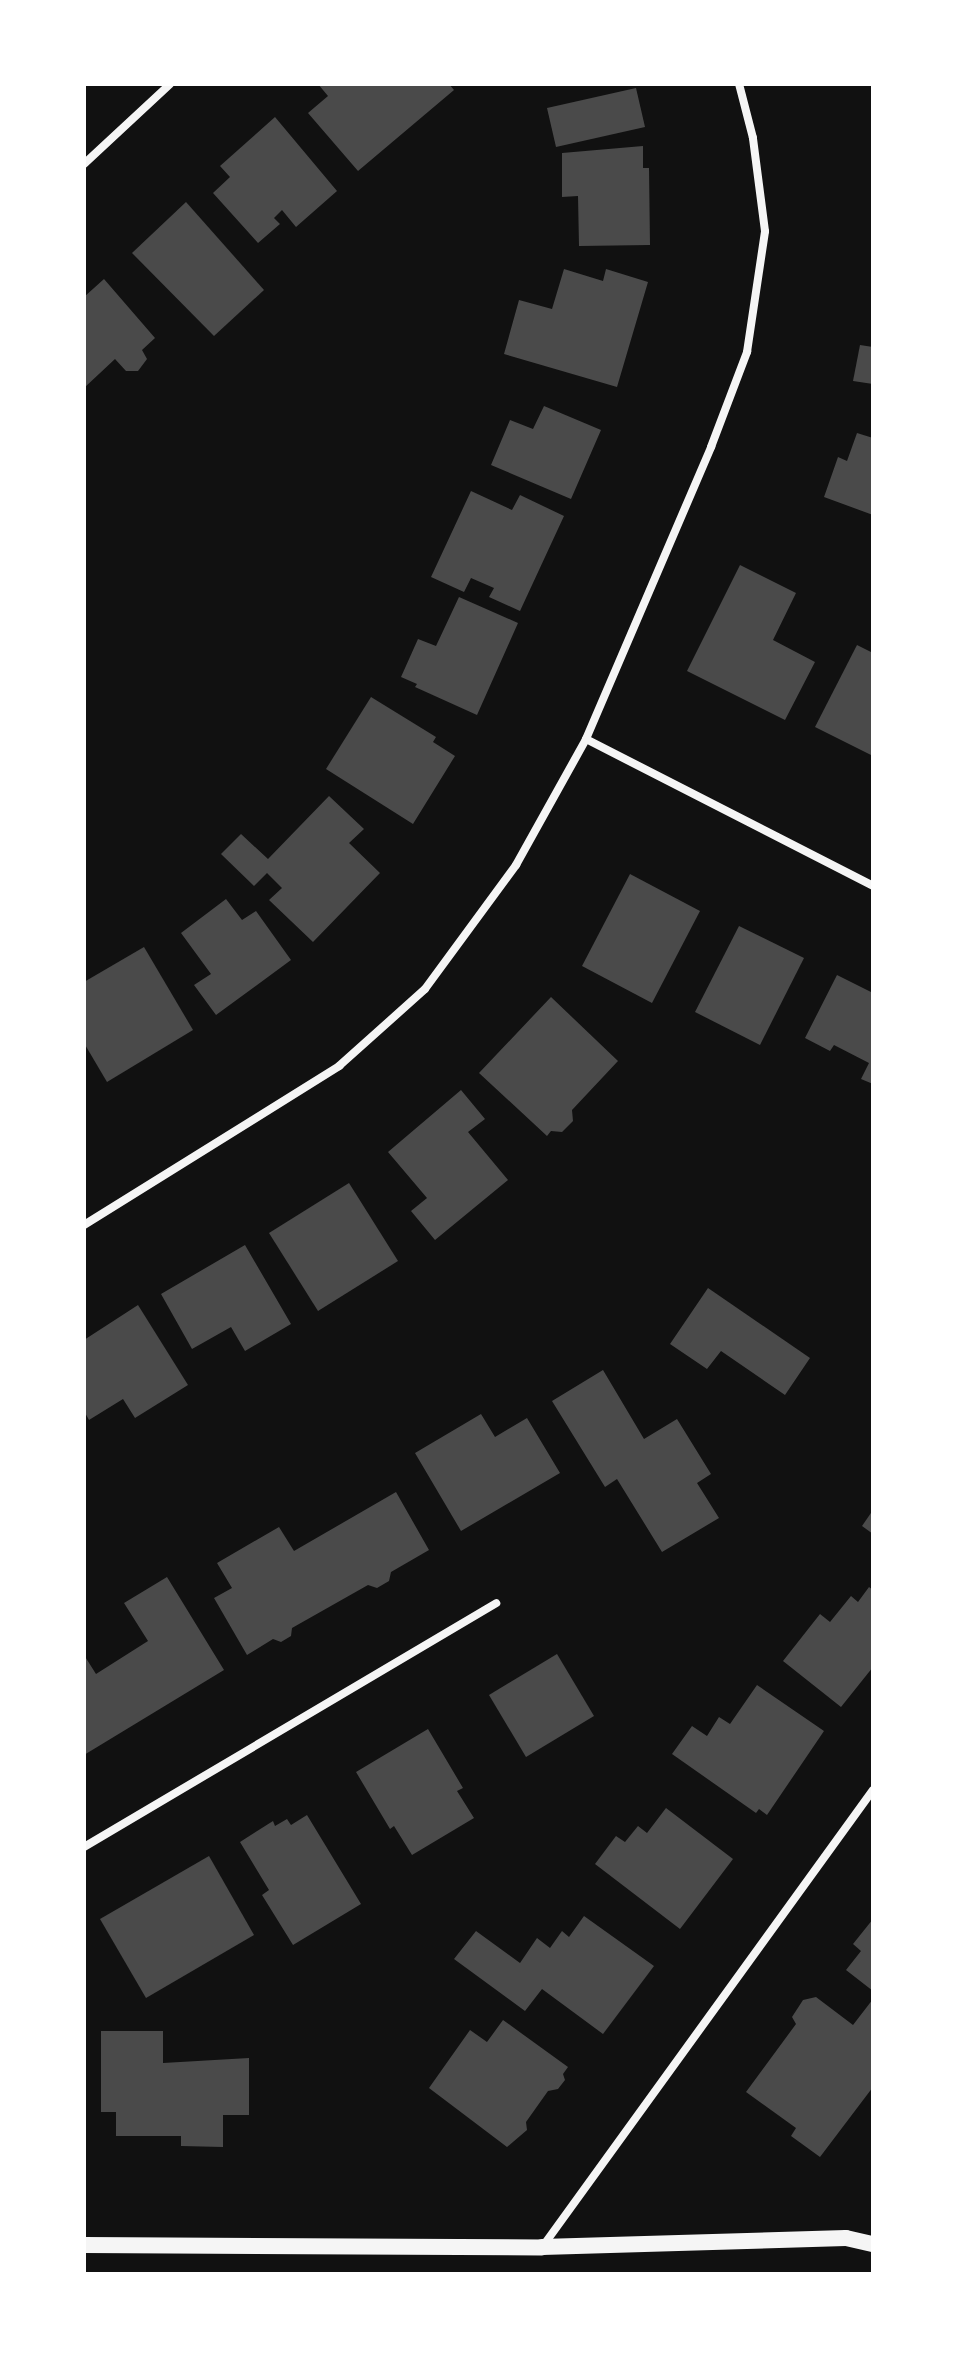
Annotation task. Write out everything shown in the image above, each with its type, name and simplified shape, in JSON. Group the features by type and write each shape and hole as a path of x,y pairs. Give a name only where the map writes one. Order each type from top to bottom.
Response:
{"main road":[{"path":"84,2245 542,2247 846,2238 873,2244"}],"street":[{"path":"84,164 170,84"},
{"path":"84,1225 339,1066 425,989 516,865 586,739 711,447 747,352 765,231 753,138 739,84"},
{"path":"586,739 873,886"},
{"path":"84,1847 496,1603"},
{"path":"542,2247 873,1790"}],"building":[{"path":"318,84 449,84 454,90 358,171 308,113 328,96"},
{"path":"636,88 645,127 556,147 547,108"},
{"path":"275,117 337,191 296,227 282,210 274,218 280,224 258,243 213,193 230,177 220,166"},
{"path":"643,146 643,168 649,168 650,245 579,246 578,196 562,197 562,153"},
{"path":"186,202 264,290 214,336 132,253"},
{"path":"564,269 603,281 606,269 648,282 617,387 504,354 519,300 552,309"},
{"path":"104,279 155,338 142,350 147,359 138,371 126,371 115,359 84,388 84,297"},
{"path":"860,345 873,347 873,384 853,381"},
{"path":"544,406 601,430 571,499 491,465 510,420 533,429"},
{"path":"857,433 873,438 873,515 824,497 838,457 847,461"},
{"path":"471,491 512,510 520,495 564,516 520,611 489,597 494,588 471,578 464,592 431,577"},
{"path":"740,565 796,593 773,640 815,662 785,720 687,671"},
{"path":"459,597 518,623 477,715 415,687 417,684 401,677 418,639 436,646"},
{"path":"857,645 873,653 873,756 815,727"},
{"path":"371,697 436,737 433,742 455,756 413,824 326,769"},
{"path":"329,796 364,829 349,843 380,873 313,942 269,900 282,888 267,873 254,886 221,854 241,834 268,859"},
{"path":"630,874 700,911 652,1003 582,966"},
{"path":"226,899 242,920 256,911 291,960 216,1015 194,985 211,974 181,933"},
{"path":"739,926 804,958 760,1045 695,1012"},
{"path":"144,947 193,1030 107,1082 84,1043 84,982"},
{"path":"837,975 873,993 873,1084 861,1079 869,1063 834,1045 830,1051 805,1038"},
{"path":"551,997 618,1061 572,1110 573,1121 562,1132 551,1131 547,1136 479,1073"},
{"path":"461,1090 485,1119 468,1132 508,1180 435,1240 411,1211 427,1198 388,1152"},
{"path":"349,1183 398,1261 318,1311 269,1233"},
{"path":"245,1245 291,1324 245,1351 231,1327 192,1349 161,1294"},
{"path":"708,1288 810,1358 785,1395 721,1351 707,1369 670,1344"},
{"path":"138,1305 188,1385 135,1418 123,1399 89,1420 84,1411 84,1340"},
{"path":"603,1370 644,1439 677,1419 711,1474 697,1483 719,1518 662,1552 617,1479 605,1487 552,1401"},
{"path":"481,1414 495,1437 527,1418 560,1473 461,1531 415,1453"},
{"path":"396,1492 429,1550 391,1572 389,1581 377,1588 368,1585 292,1628 291,1636 281,1642 273,1639 247,1655 214,1598 232,1588 217,1563 279,1527 294,1551"},
{"path":"873,1510 873,1534 862,1526"},
{"path":"167,1577 224,1670 84,1755 84,1655 96,1674 148,1641 124,1603"},
{"path":"869,1587 873,1590 873,1667 841,1707 783,1661 820,1614 830,1622 851,1596 858,1602"},
{"path":"557,1654 594,1716 526,1757 489,1695"},
{"path":"757,1685 824,1731 767,1815 759,1809 756,1813 672,1754 692,1726 707,1736 719,1717 730,1724"},
{"path":"428,1729 463,1788 457,1791 474,1818 412,1855 394,1826 390,1829 356,1772"},
{"path":"666,1808 733,1859 680,1929 595,1864 616,1836 625,1842 638,1826 647,1833"},
{"path":"307,1815 361,1904 293,1945 262,1895 269,1890 240,1842 273,1821 275,1826 287,1819 291,1825"},
{"path":"209,1856 254,1935 146,1998 100,1919"},
{"path":"584,1916 654,1966 603,2034 542,1989 525,2011 454,1959 476,1931 520,1963 537,1938 550,1948 562,1931 569,1937"},
{"path":"873,1919 873,1991 846,1970 861,1951 853,1944"},
{"path":"816,1997 853,2025 873,1999 873,2087 820,2157 791,2136 796,2128 746,2092 796,2024 792,2017 803,2000"},
{"path":"503,2020 568,2067 563,2074 565,2080 558,2089 548,2091 526,2122 527,2130 507,2147 429,2088 470,2030 487,2042"},
{"path":"101,2031 163,2031 163,2063 249,2058 249,2115 223,2115 223,2147 181,2146 181,2136 116,2136 116,2112 101,2112"}]}
